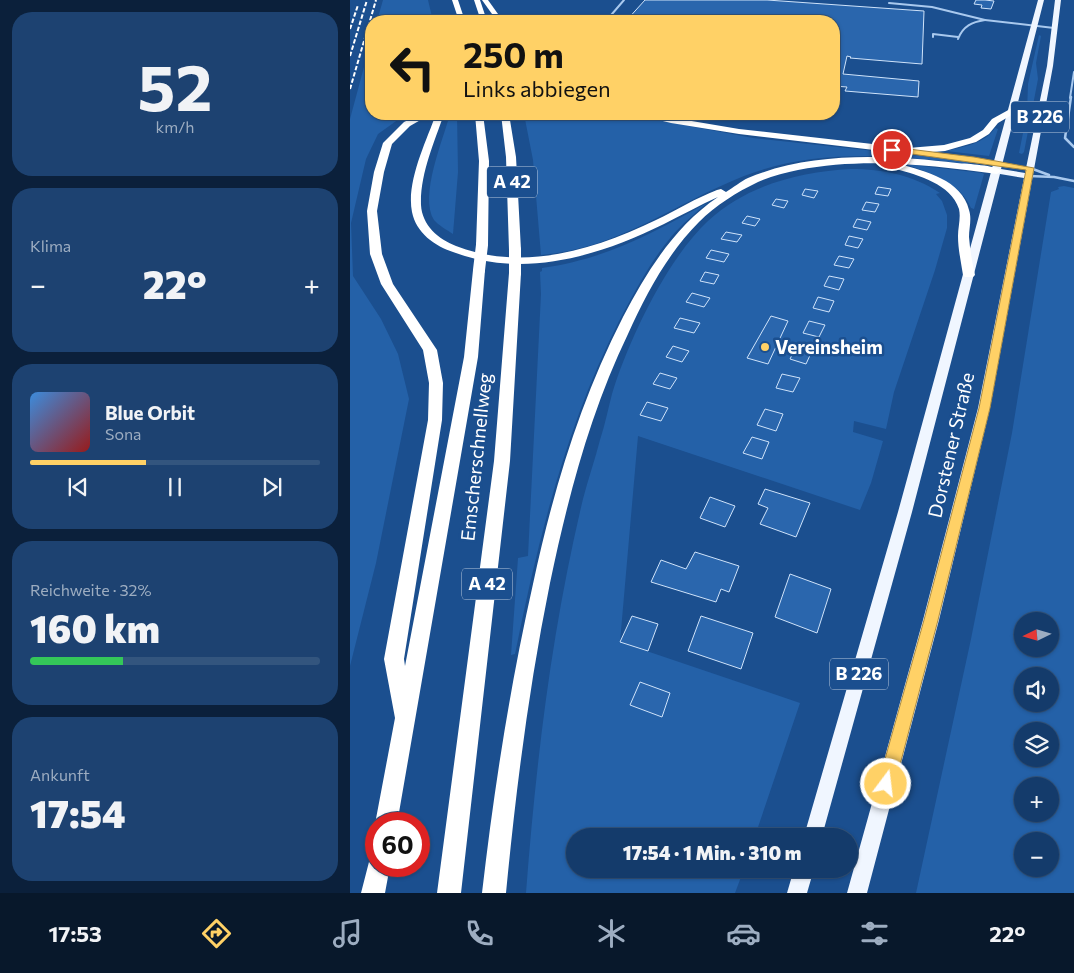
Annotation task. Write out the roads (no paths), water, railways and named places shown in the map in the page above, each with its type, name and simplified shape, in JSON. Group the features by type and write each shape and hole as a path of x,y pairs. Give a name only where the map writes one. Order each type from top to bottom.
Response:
{"highway":[{"path":"451,14 450,7 453,0"},
{"path":"453,0 459,15"},
{"path":"477,0 482,15"},
{"path":"485,0 496,15"},
{"path":"907,151 945,148 973,140 986,132 995,121 1012,111"},
{"path":"406,721 394,660 435,420 436,383 430,350 387,284 376,254 372,211 379,172 388,143 407,124 415,120"},
{"path":"438,120 416,193 418,218 424,229 438,242 478,258 495,261 522,261 586,252 614,243 714,194 758,178 816,163 891,160 998,166"},
{"name":"A 42","path":"388,812 471,357 482,245 484,160 480,120"},
{"name":"Emscherschnellweg","path":"449,893 502,461 515,273 511,157 506,120"},
{"path":"668,120 772,137 907,151 998,166"},
{"path":"719,120 817,141"},
{"path":"850,161 913,170 933,178 955,194 964,209 964,240 969,275"},
{"path":"494,893 521,684 556,518 576,442 605,365 640,296 665,256 690,224 729,194 758,178"},
{"path":"373,893 376,877"}],"main road":[{"name":"Dorstener Straße","path":"815,828 905,512 1041,0"},
{"name":"Dorstener Straße","path":"857,893 931,620 984,408 1050,66 1058,0"},
{"path":"998,166 1030,172"},
{"path":"797,893 801,878"}],"lane":[{"path":"611,15 624,0"},
{"path":"889,3 932,7 985,20 1054,28"},
{"path":"933,37 933,34 958,38 972,22 985,20"},
{"path":"1074,72 1065,138 1074,146"},
{"path":"1030,172 1074,181"},
{"path":"1030,172 1054,177"}],"railway":[{"path":"350,56 367,0"},
{"path":"372,15 376,0"},
{"path":"350,29 358,5"},
{"path":"350,89 365,38"}],"place":[{"name":"Vereinsheim","path":"765,347"}]}
